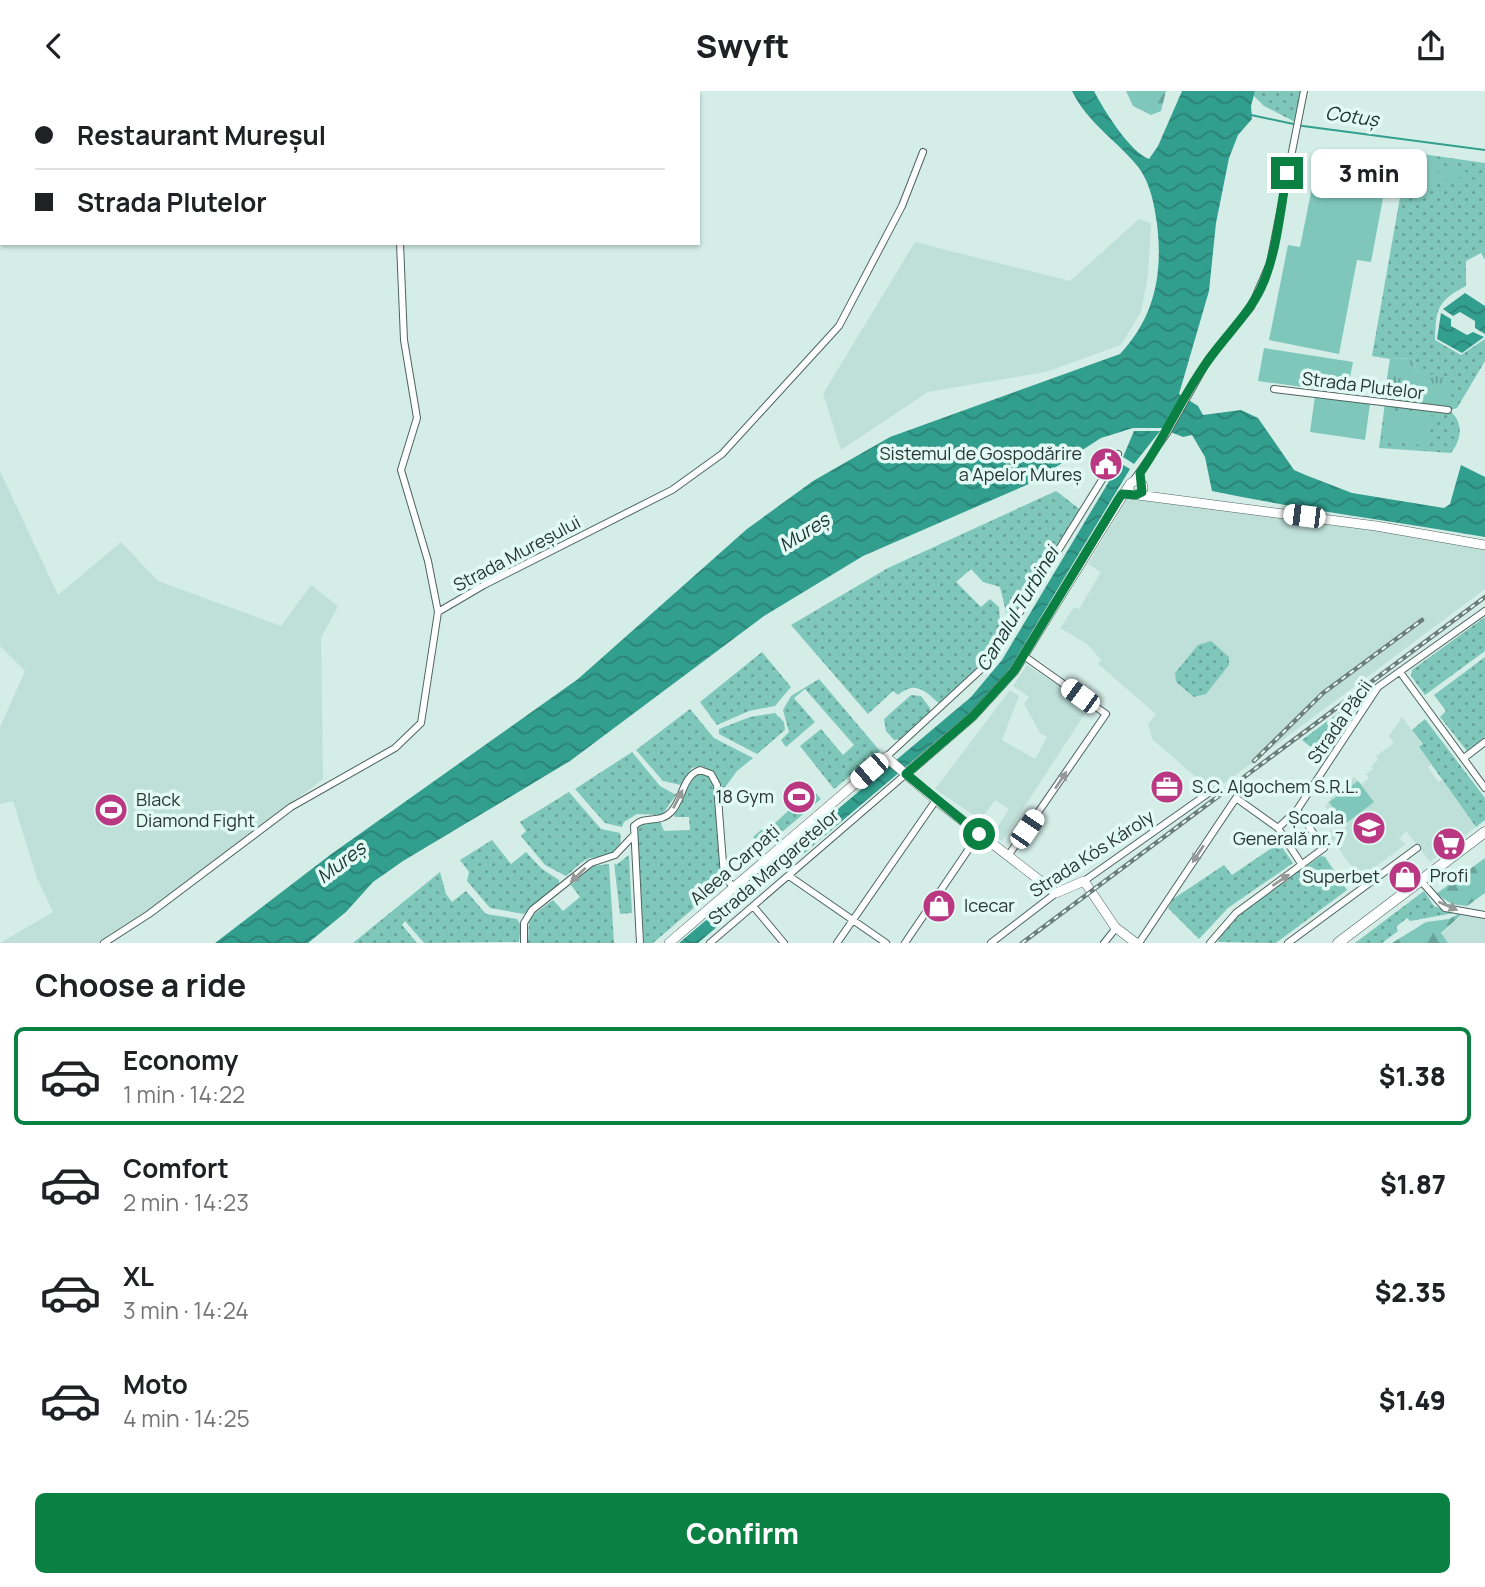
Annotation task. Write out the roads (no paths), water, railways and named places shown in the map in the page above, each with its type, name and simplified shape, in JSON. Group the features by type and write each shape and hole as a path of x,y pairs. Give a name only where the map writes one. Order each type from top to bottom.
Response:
{"main road":[{"path":"1338,943 1485,832"}],"street":[{"path":"1304,91 1270,263 1262,286 1236,328 1209,358 1134,486 1157,497 1376,526 1485,545"},
{"name":"Strada Mureșului","path":"438,613 484,585 672,490 722,454 839,326 902,206 923,152"},
{"path":"104,943 140,920 291,807 411,737 421,723 438,613 428,561 402,482 403,459 414,435 417,418 404,340 400,245"},
{"name":"Strada Plutelor","path":"1274,389 1448,410"},
{"path":"1056,893 936,800 888,759 989,662 1118,454"},
{"name":"Strada Margaretelor","path":"710,943 987,701 1024,656 1134,486"},
{"name":"Strada Păcii","path":"1278,828 1297,810 1372,694 1485,611"},
{"path":"1008,856 1105,714 1024,656"},
{"path":"1400,672 1485,788"},
{"path":"1464,758 1485,742"},
{"name":"Aleea Carpați","path":"669,943 888,759"},
{"path":"524,943 524,923 532,911 591,863 615,855 632,837 638,822 663,818 672,812 691,775 699,769 706,771 718,785 724,876 734,888"},
{"name":"Strada Kós Károly","path":"991,943 1056,893 1084,881 1210,792"},
{"path":"1084,881 1116,928 1137,943 1235,799 1240,798 1278,828 1302,865"},
{"path":"837,943 936,800"},
{"path":"1212,942 1236,913 1324,848 1297,810"},
{"path":"905,943 979,834"},
{"path":"632,837 640,943"},
{"path":"1288,943 1417,848"},
{"path":"789,876 886,943"},
{"path":"1421,881 1445,908 1485,915"},
{"path":"753,906 784,943"},
{"path":"1104,943 1116,928"}],"water":[{"name":"Mureș","path":"1072,91 1094,91 1110,119 1126,139 1149,159 1158,146 1182,91 1255,91 1251,106 1252,119 1238,135 1229,158 1216,223 1209,291 1179,394 1198,406 1203,415 1241,410 1258,418 1294,470 1352,493 1444,508 1450,504 1461,465 1485,477 1485,537 1212,491 1205,457 1192,435 1183,437 1161,428 1133,428 1101,438 1031,483 863,556 764,616 570,761 403,861 373,882 346,912 308,943 215,943 330,855 578,679 747,529 813,481 890,437 1120,354 1141,325 1154,293 1159,260 1155,209 1139,168 1086,113"},
{"path":"1465,293 1485,306 1485,334 1475,328 1475,321 1460,312 1453,316 1443,309"},
{"path":"1441,313 1451,319 1451,326 1467,335 1473,332 1484,337 1462,353 1437,339"},
{"path":"1134,431 1160,431 1134,464 1123,457"},
{"name":"Canalul Turbinei","path":"1120,463 1130,469 1010,668 980,704 698,943 679,943 971,697 1002,660"}],"waterway":[{"name":"Cotuș","path":"1251,115 1303,126 1485,150"}],"railway":[{"path":"1022,943 1485,597"},
{"path":"1254,761 1323,693 1422,620"}],"place":[{"name":"Sistemul de Gospodărire a Apelor Mureș","path":"1106,464"},
{"name":"S.C. Algochem S.R.L.","path":"1167,787"},
{"name":"18 Gym","path":"799,797"},
{"name":"Black Diamond Fight","path":"111,810"},
{"name":"Școala Generală nr. 7","path":"1369,828"},
{"name":"Profi","path":"1449,844"},
{"name":"Superbet","path":"1405,877"},
{"name":"Icecar","path":"939,906"}]}
